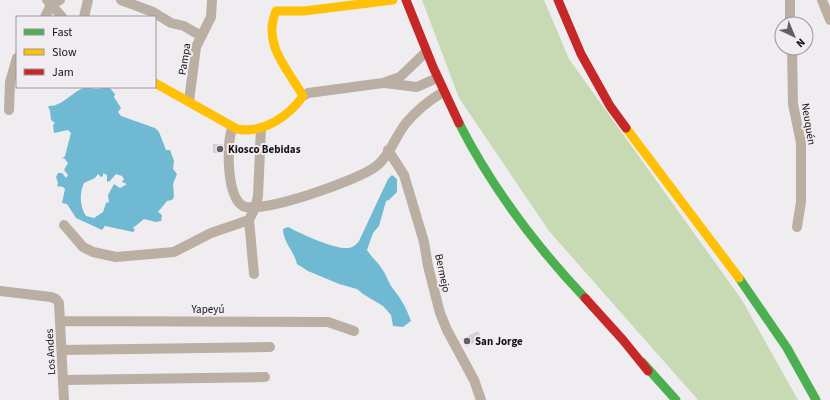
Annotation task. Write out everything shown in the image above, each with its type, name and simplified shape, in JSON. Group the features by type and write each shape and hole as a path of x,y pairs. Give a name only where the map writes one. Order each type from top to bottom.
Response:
{"main road":[{"path":"156,84 220,118 232,128 254,130 261,128 292,110 303,96 297,84 276,53 273,43 273,16 276,11 304,12 393,0"},
{"path":"406,0 443,92 460,127 483,168 530,235 676,400"},
{"path":"558,0 570,32 600,88 640,148 766,312 816,400"},
{"path":"642,362 669,400"}],"street":[{"path":"84,16 88,0"},
{"path":"121,0 153,12 170,23 184,26 201,36"},
{"name":"Pampa","path":"189,101 196,47 211,17 212,0"},
{"path":"790,0 790,16"},
{"path":"822,0 830,20"},
{"path":"46,16 53,2"},
{"path":"53,2 61,16"},
{"path":"303,96 308,93 384,83 400,77 426,52"},
{"name":"Neuquén","path":"792,56 793,104 801,143 801,202 797,227"},
{"path":"9,110 10,82 16,61"},
{"path":"384,83 417,87 437,78"},
{"path":"232,128 230,137 230,170 233,193 235,199 244,207 255,208 315,193 347,183 365,174 376,166 406,124 422,105 443,92"},
{"path":"254,274 249,220 255,208 258,196 261,128"},
{"name":"Bermejo","path":"388,150 404,175 424,242 428,266 440,312 447,330 474,380 481,400"},
{"path":"64,224 83,247 93,252 116,257 174,252 211,233 249,220"},
{"name":"Los Andes","path":"0,291 50,297 56,299 60,303 64,400"},
{"name":"Yapeyú","path":"61,321 328,322 354,331"},
{"path":"62,350 270,347"},
{"path":"64,380 265,377"}],"green space":[{"path":"422,0 544,0 569,59 742,300 798,400 698,400 549,231 459,98"}],"water":[{"path":"84,88 110,88 115,94 114,97 121,108 118,112 121,116 155,128 159,132 166,150 170,150 174,161 173,169 177,174 173,184 174,197 172,200 167,201 158,212 162,215 161,221 156,222 144,219 133,228 135,230 133,232 105,226 102,230 76,218 67,204 62,203 65,189 57,186 58,183 56,177 58,173 62,173 66,178 68,175 64,170 68,163 64,158 61,159 65,156 71,133 68,130 54,133 53,125 55,123 51,120 48,106 58,104","holes":["103,173 107,175 107,182 110,181 116,174 122,176 124,179 122,182 127,184 120,188 114,184 108,195 109,202 106,203 103,212 94,218 86,216 82,209 81,200 81,192 84,183 95,178 98,174 101,177 103,176"]},
{"path":"392,175 397,179 397,192 386,201 379,226 373,233 367,250 379,264 407,311 411,321 403,327 393,326 391,315 383,306 357,289 339,284 308,271 297,264 283,234 283,229 288,227 320,242 339,247 353,247 359,241 388,179"}],"building":[{"name":"Kiosco Bebidas","path":"213,144 223,144 222,153 213,153"},
{"path":"478,331 482,338 466,347 462,339"}],"traffic: fast":[{"path":"459,123 500,193 532,237 585,298"},
{"path":"739,278 787,348 816,400"},
{"path":"642,362 676,400"}],"traffic: slow":[{"path":"156,84 237,129 247,130 266,126 283,117 303,96 284,66 274,45 272,23 276,11 304,11 393,0"},
{"path":"626,128 739,278"}],"traffic: jam":[{"path":"406,0 433,67 459,123"},
{"path":"558,0 581,54 610,106 626,128"},
{"path":"585,298 623,340 648,371"}],"place":[{"name":"Kiosco Bebidas","path":"220,149"},
{"name":"San Jorge","path":"467,341"}]}
